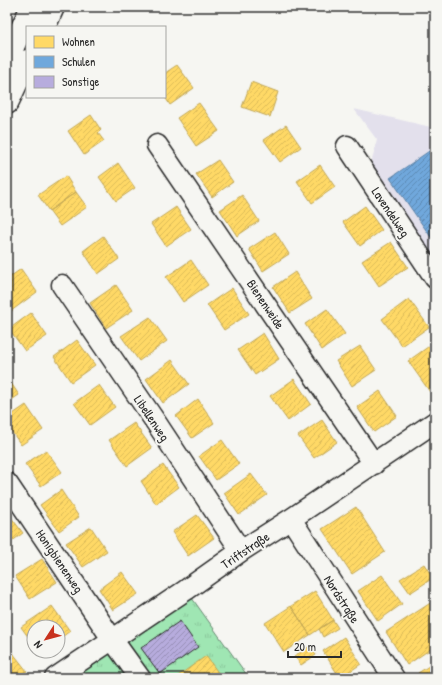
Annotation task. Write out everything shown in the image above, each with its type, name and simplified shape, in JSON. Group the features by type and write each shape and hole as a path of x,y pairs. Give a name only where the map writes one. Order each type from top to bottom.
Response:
{"highway":[{"path":"7,58 32,7"},
{"path":"44,26 53,7"},
{"path":"7,103 26,63"}],"street":[{"name":"Bienenweide","path":"157,145 374,464"},
{"name":"Lavendelweg","path":"347,146 435,278"},
{"name":"Libellenweg","path":"62,285 241,551"},
{"name":"Triftstraße","path":"55,678 241,551 435,422"},
{"name":"Honigbienenweg","path":"7,483 140,678"},
{"name":"Nordstraße","path":"291,519 394,678"}],"shaded area":[{"path":"354,109 435,128 435,261 370,168 377,140"}],"green space":[{"path":"189,594 249,678 62,678"}],"building: Wohnen":[{"path":"177,65 194,88 170,105 166,98 166,72"},
{"path":"251,82 278,92 270,117 242,107"},
{"path":"199,103 219,131 196,146 177,118"},
{"path":"91,115 101,130 98,133 104,141 84,155 68,131"},
{"path":"286,125 301,147 280,162 264,140"},
{"path":"218,160 233,182 212,197 196,174"},
{"path":"118,163 135,188 116,201 99,177"},
{"path":"320,165 335,187 312,203 297,181"},
{"path":"66,176 76,192 49,211 38,195"},
{"path":"76,192 87,207 60,226 49,211"},
{"path":"242,195 259,221 237,236 220,210"},
{"path":"365,206 382,230 360,246 343,222"},
{"path":"176,207 191,229 166,246 151,224"},
{"path":"275,232 289,254 263,271 249,249"},
{"path":"103,236 119,259 98,274 83,251"},
{"path":"391,242 408,267 379,286 362,261"},
{"path":"191,260 208,285 183,302 166,277"},
{"path":"21,269 37,292 7,314 7,279"},
{"path":"295,272 312,299 290,313 273,287"},
{"path":"116,285 133,310 106,328 90,303"},
{"path":"232,288 249,314 224,330 207,305"},
{"path":"409,299 429,327 402,346 382,319"},
{"path":"327,309 345,334 322,350 305,324"},
{"path":"31,313 47,336 25,351 9,329"},
{"path":"150,317 167,341 139,361 121,336"},
{"path":"263,333 279,359 255,375 238,350"},
{"path":"77,340 95,365 71,382 54,357"},
{"path":"435,342 435,389 430,392 408,361"},
{"path":"360,346 376,370 352,386 336,361"},
{"path":"172,360 189,384 163,403 146,379"},
{"path":"7,377 19,395 7,403"},
{"path":"294,379 311,404 288,421 270,396"},
{"path":"99,385 115,407 90,425 74,403"},
{"path":"380,391 397,416 374,432 357,407"},
{"path":"198,399 214,423 192,438 176,416"},
{"path":"26,405 43,430 21,445 7,425 7,418"},
{"path":"322,420 337,442 314,458 298,436"},
{"path":"134,423 152,448 127,466 109,440"},
{"path":"222,440 239,464 216,480 199,456"},
{"path":"46,450 62,472 41,486 25,464"},
{"path":"163,465 179,487 156,504 141,481"},
{"path":"251,474 267,495 239,515 224,493"},
{"path":"61,490 79,517 59,531 40,505"},
{"path":"356,507 385,552 352,574 322,529"},
{"path":"7,512 23,533 7,545"},
{"path":"197,515 214,538 188,556 172,532"},
{"path":"91,527 107,551 83,567 66,543"},
{"path":"42,559 57,582 30,599 15,576"},
{"path":"424,564 433,578 410,593 400,579"},
{"path":"122,572 138,594 113,610 99,589"},
{"path":"382,575 402,604 378,621 358,591"},
{"path":"315,591 333,620 310,635 291,606"},
{"path":"435,600 435,646 407,665 386,632"},
{"path":"52,606 61,619 33,619"},
{"path":"291,606 310,635 284,652 265,623"},
{"path":"333,620 338,628 323,637 319,629"},
{"path":"26,624 26,634 21,627"},
{"path":"66,625 70,631 66,634"},
{"path":"344,637 361,664 340,678 323,651"},
{"path":"310,646 316,655 301,665 294,656"},
{"path":"9,648 27,671 17,678 7,678 7,649"},
{"path":"206,656 222,678 175,678"},
{"path":"429,666 435,674 435,678 421,678 418,673"}],"building: Schulen":[{"path":"435,147 435,243 390,178"}],"building: Sonstige":[{"path":"180,621 198,647 160,674 141,648"}]}
